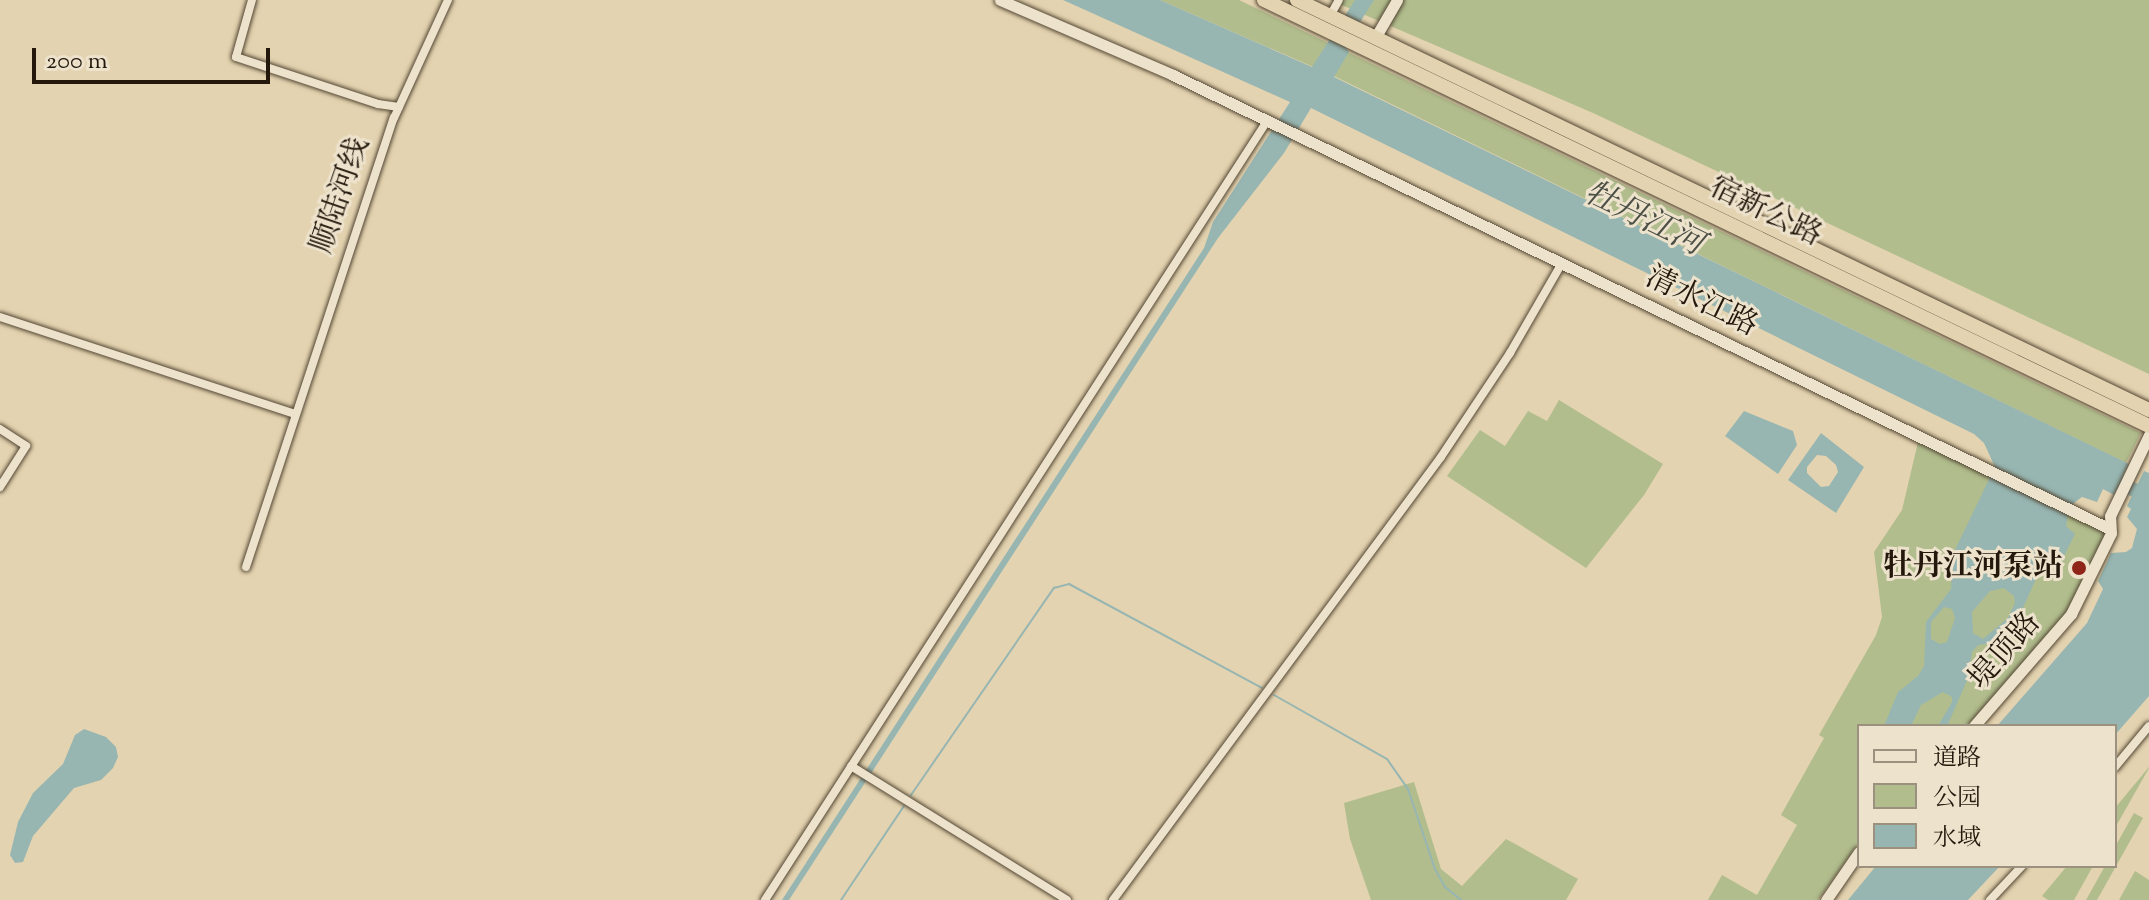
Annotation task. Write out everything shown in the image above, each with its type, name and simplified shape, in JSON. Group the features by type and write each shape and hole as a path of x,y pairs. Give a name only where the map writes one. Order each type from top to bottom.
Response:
{"highway":[{"path":"1264,0 1331,22 1367,39"},
{"path":"1297,0 1331,22"},
{"name":"宿新公路","path":"1367,39 2149,410"},
{"name":"宿新公路","path":"1367,39 2149,426"}],"street":[{"path":"252,0 236,57 378,104 399,107"},
{"name":"顺陆河线","path":"246,567 399,107 448,0"},
{"path":"765,900 854,768 1269,122 1000,0"},
{"path":"1331,22 1339,0"},
{"path":"1367,39 1397,0"},
{"name":"清水江路","path":"1269,122 2110,529"},
{"path":"1113,900 1441,457 1510,353 1562,263"},
{"path":"0,317 295,414"},
{"path":"0,429 26,446 0,487"},
{"name":"堤顶路","path":"1976,724 2071,614 2110,529 2112,512 2149,435"},
{"path":"2117,765 2149,726"},
{"path":"854,768 1067,900"},
{"path":"1826,900 1857,855"},
{"path":"1990,900 2020,868"}],"green space":[{"path":"1160,0 1239,0 2141,433 2126,463 1334,76"},
{"path":"1330,0 2149,0 2149,374 1593,113"},
{"path":"1559,400 1663,464 1644,495 1586,568 1447,476 1480,430 1505,446 1528,411 1547,421"},
{"path":"1918,442 2107,533 2067,612 1969,724 1857,724 1857,846 1818,900 1708,900 1722,875 1757,895 1797,825 1781,815 1824,738 1819,735 1876,635 1882,617 1874,552 1902,510"},
{"path":"2149,767 2117,824 2117,806"},
{"path":"1414,782 1441,869 1462,886 1506,839 1578,879 1566,900 1371,900 1350,839 1344,803"},
{"path":"2134,813 2143,818 2117,864 2117,843"},
{"path":"2065,868 2092,868 2074,900 2048,900 2042,896"},
{"path":"2104,868 2115,868 2097,900 2086,900"},
{"path":"2135,871 2149,880 2149,900 2119,900"}],"water":[{"path":"1063,0 1160,0 1312,67 1355,0 1374,0 1345,46 1349,52 1334,77 2129,464 2114,495 2103,489 2097,502 2082,497 2070,506 2066,526 2075,534 2060,564 2052,561 2042,566 2016,623 2000,633 1994,643 1978,645 1972,652 1968,678 1948,724 1939,724 1952,702 1952,697 1943,692 1921,705 1912,724 1885,724 1898,692 1918,676 1924,666 1926,622 1951,589 1953,554 1995,467 1984,443 1974,434 1311,108 1284,153 1218,238 789,900 782,900 1204,248 1213,222 1290,102","holes":["2004,588 2014,596 2015,603 2008,618 1983,639 1973,633 1972,612 1990,591","1944,607 1952,609 1955,618 1947,642 1940,644 1931,639 1931,622"]},
{"path":"1744,411 1793,431 1797,445 1778,474 1725,436"},
{"path":"1821,433 1864,467 1836,513 1788,480","holes":["1817,455 1826,456 1836,465 1838,472 1829,486 1821,487 1807,473 1807,467"]},
{"path":"2144,471 2149,473 2149,696 2117,733 2117,724 1999,724 2087,623 2103,589 2098,581 2111,553 2126,552 2132,548 2137,529 2127,517 2131,509 2127,506"},
{"path":"84,729 106,737 116,747 118,757 113,768 101,780 74,788 33,836 23,862 15,863 10,855 18,822 33,793 63,764 75,735"},
{"path":"1874,868 1998,868 1968,900 1848,900"}],"waterway":[{"name":"牡丹江河","path":"2113,480 2149,497"},
{"path":"911,795 1054,588 1069,584 1262,688"},
{"path":"1274,695 1387,759 1408,789 1435,869 1445,887 1461,900"},
{"path":"841,900 904,806"}],"place":[{"name":"牡丹江河泵站","path":"2079,568"}]}
